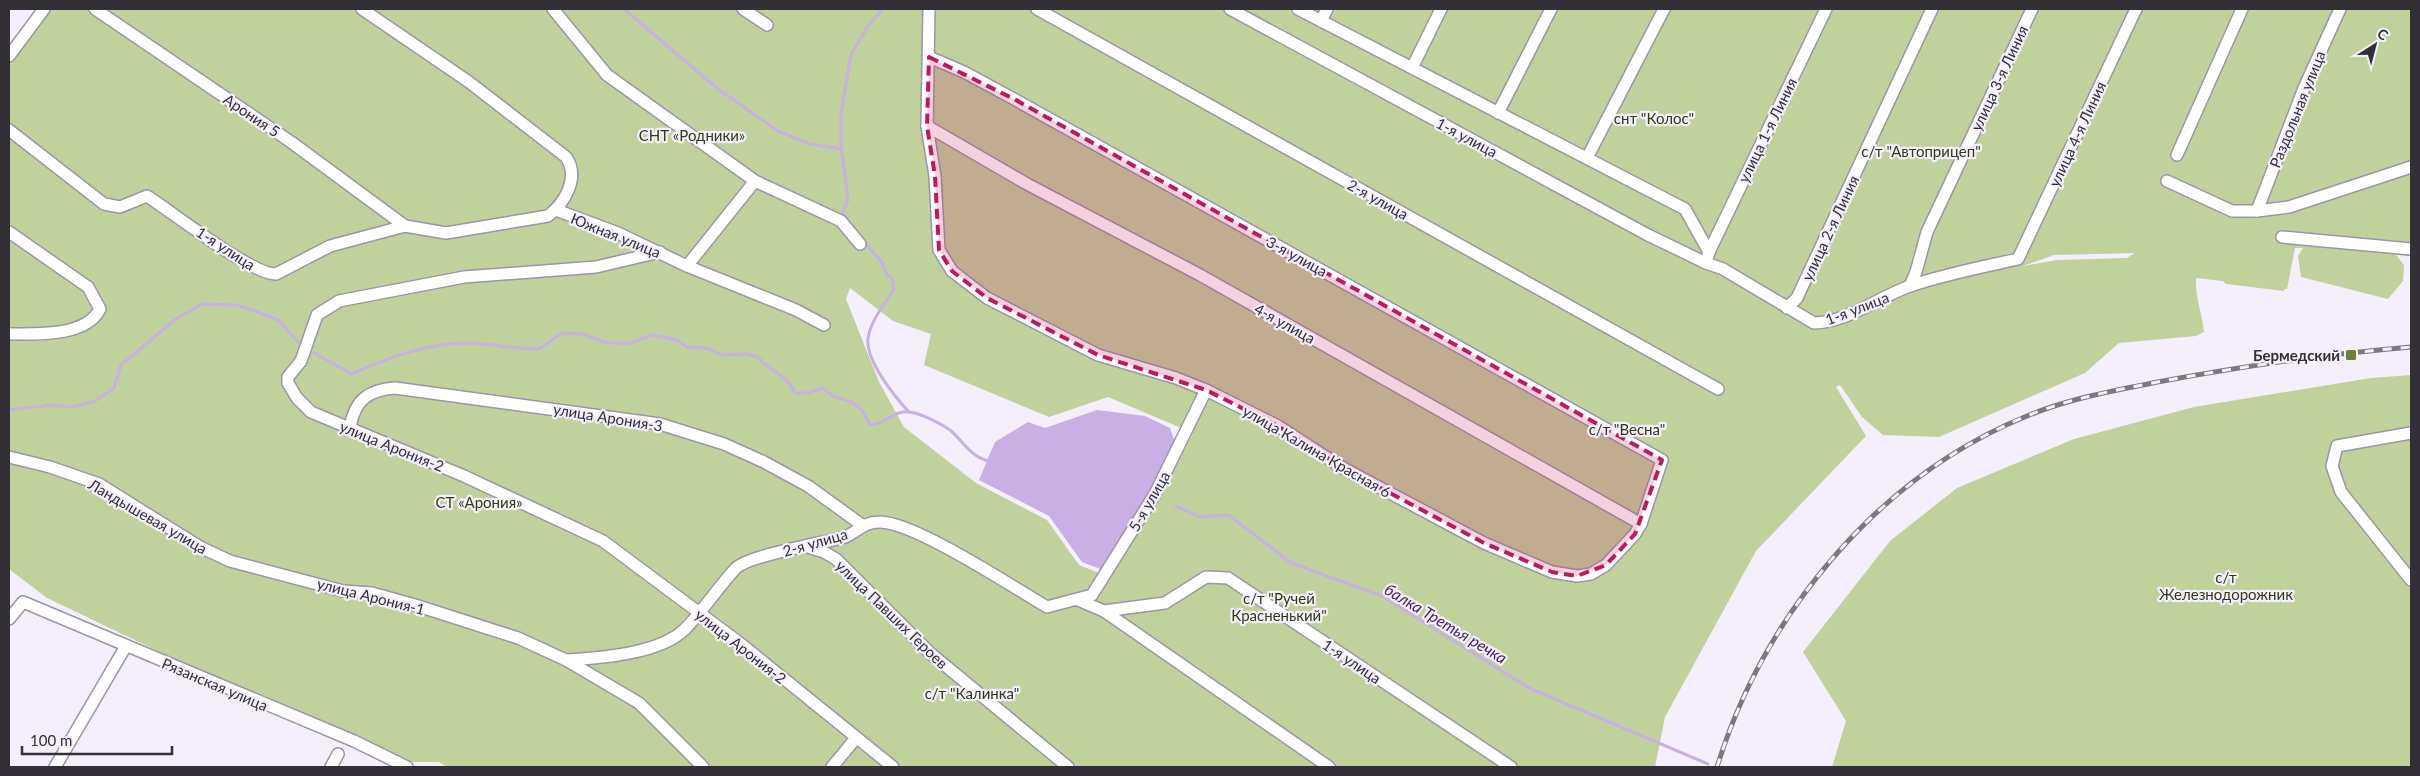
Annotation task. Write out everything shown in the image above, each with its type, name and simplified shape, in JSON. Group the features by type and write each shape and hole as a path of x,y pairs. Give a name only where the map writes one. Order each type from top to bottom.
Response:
{"street":[{"path":"9,56 44,9"},
{"name":"Арония 5","path":"95,9 291,142 405,226"},
{"name":"Южная улица","path":"362,9 469,82 566,158 573,169 572,176 568,192 556,214 618,233 687,266 796,310 824,325"},
{"path":"554,9 607,76 756,181 841,221 860,244"},
{"path":"743,9 762,18"},
{"name":"улица Калина Красная 6","path":"928,9 927,126 935,176 939,250 952,271 987,298 1098,355 1176,378 1206,390 1278,426 1343,468 1484,543 1552,572 1577,576 1591,574 1606,565 1635,534 1641,524"},
{"name":"2-я улица","path":"1037,9 1718,389"},
{"name":"1-я улица","path":"1230,9 1648,236 1708,257 1723,269 1814,323 1824,322 1910,286 2018,259"},
{"path":"1298,9 1686,209 1708,257"},
{"path":"1321,21 1327,9"},
{"path":"1412,68 1441,9"},
{"path":"1498,113 1551,9"},
{"path":"1587,158 1664,9"},
{"name":"улица 1-я Линия","path":"1708,257 1826,9"},
{"name":"улица 2-я Линия","path":"1787,308 1797,298 1932,9"},
{"name":"улица 3-я Линия","path":"1910,286 1916,272 1927,232 2032,9"},
{"name":"улица 4-я Линия","path":"2018,259 2136,9"},
{"path":"2177,154 2242,9"},
{"name":"Раздольная улица","path":"2257,211 2304,88 2340,9"},
{"name":"3-я улица","path":"929,57 964,72 1014,99 1662,460 1641,524"},
{"name":"4-я улица","path":"927,126 1028,184 1200,275 1641,524"},
{"name":"1-я улица","path":"9,130 104,204 120,207 147,196 242,260 268,274 276,274 330,246 405,226 446,233 556,214"},
{"path":"2167,181 2232,211 2257,211 2289,207 2411,168"},
{"path":"687,266 756,181"},
{"path":"9,232 88,287 100,309 96,316 73,329 32,334 9,334"},
{"path":"2282,237 2411,249"},
{"name":"улица Арония-2","path":"660,252 596,267 464,276 339,301 317,315 301,361 288,377 288,383 297,398 311,412 464,476 603,541 741,644 893,767"},
{"name":"улица Арония-3","path":"350,427 356,406 367,395 379,389 395,388 660,424 724,444 764,462 808,486 862,525"},
{"name":"5-я улица","path":"1078,600 1092,595 1155,494 1206,390"},
{"path":"2411,433 2337,446 2332,466 2341,492 2411,580"},
{"name":"Ландышевая улица","path":"9,457 50,467 99,484 200,547 230,560"},
{"name":"2-я улица","path":"566,660 593,659 636,651 666,642 684,631 738,566 769,554 846,536 862,525 878,522 893,524 945,547 1047,607 1078,600"},
{"name":"улица Павших Героев","path":"804,546 824,552 836,560 930,653 1068,767"},
{"name":"улица Арония-1","path":"230,560 343,591 372,593 415,605 518,638 566,660"},
{"name":"1-я улица","path":"1104,611 1166,603 1206,576 1228,578 1511,767"},
{"path":"1078,600 1104,611 1330,767"},
{"name":"Рязанская улица","path":"9,619 23,602 354,741 406,767"},
{"path":"55,767 126,646"},
{"path":"566,660 639,703 703,767"},
{"path":"832,767 856,738"},
{"path":"331,767 338,754"}],"highlighted area":[{"path":"929,57 1014,99 1662,460 1635,534 1606,565 1577,576 1552,572 1484,543 1343,468 1278,426 1206,390 1098,355 987,298 952,271 939,250 935,176 927,126"}],"green space":[{"path":"49,9 2411,9 2411,256 2396,255 2404,265 2403,281 2388,299 2301,277 2298,256 2303,248 2295,248 2287,289 2284,289 2284,291 2226,284 2223,281 2196,278 2204,332 2196,336 2119,343 2085,373 1939,437 1883,435 1862,417 1840,385 1836,387 1866,436 1756,551 1665,717 1655,767 447,767 439,762 390,762 47,598 9,569 9,62","holes":["2135,253 2127,258 2057,260 2023,266 2054,255","850,288 893,321 931,334 924,365 1049,417 1108,397 1193,433 1109,577 1079,565 1047,520 976,483 904,427 879,382 846,299"]},
{"name":"с/т Железнодорожник","path":"2411,375 2411,767 1832,767 1846,721 1803,652 1890,541 1957,488 2074,439 2194,407 2371,378"}],"shaded area":[{"path":"1097,410 1145,416 1170,428 1175,442 1144,502 1103,570 1082,562 1049,516 979,480 995,442 1028,422 1045,428"}],"waterway":[{"path":"624,9 718,89 778,131 810,144 841,149"},
{"path":"850,223 842,213 848,200 841,145 841,113 851,55 868,26 883,9"},
{"path":"864,242 882,262 887,275 892,278 894,290 872,325 868,338 868,347 882,378 909,412"},
{"name":"балка Третья речка","path":"9,410 52,405 73,407 95,401 114,388 121,365 176,319 202,304 236,305 278,320 298,342"},
{"name":"балка Третья речка","path":"314,353 352,374 379,362 410,352 455,343 539,349 562,333 583,334 603,342 628,344 652,335 677,340 687,347 707,348 722,355 747,354 758,357 783,377 795,393 809,393 822,388 835,397 852,402 863,411 870,425 880,423 900,413 910,412 920,415 950,430 978,457 990,461"},
{"name":"балка Третья речка","path":"1176,506 1200,517 1229,515 1291,563 1382,596 1529,688 1708,764"}],"railway":[{"path":"1717,767 1738,711 1764,657 1796,605 1833,557 1875,514 1922,475 1973,442 2043,410 2111,391 2256,365 2411,347"}],"place":[{"name":"Бермедский","path":"2351,355"}],"park label":[{"name":"снт \"Колос\"","path":"1654,118"},
{"name":"СНТ «Родники»","path":"692,135"},
{"name":"с/т \"Автоприцеп\"","path":"1921,151"},
{"name":"с/т \"Весна\"","path":"1627,429"},
{"name":"СТ «Арония»","path":"479,502"},
{"name":"с/т \"Ручей Красненький\"","path":"1279,606"},
{"name":"с/т \"Калинка\"","path":"972,693"}]}
